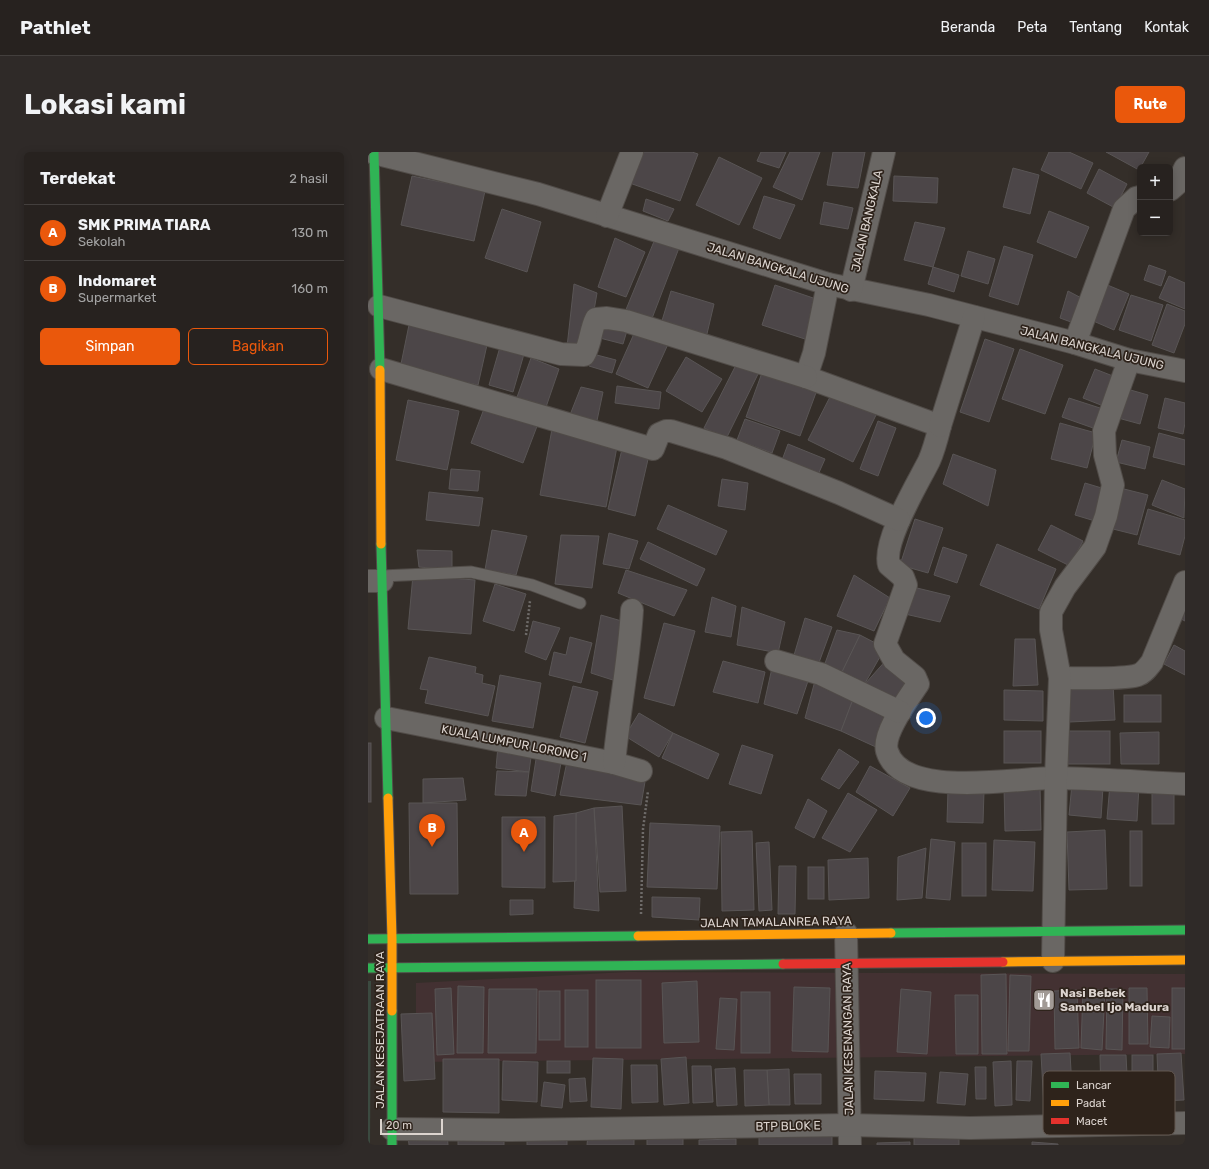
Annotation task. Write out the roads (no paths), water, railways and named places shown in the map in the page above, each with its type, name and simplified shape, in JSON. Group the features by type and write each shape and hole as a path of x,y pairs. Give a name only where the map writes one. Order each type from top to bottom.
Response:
{"main road":[{"name":"JALAN KESEJATRAAN RAYA","path":"374,152 376,320 381,369 377,579 386,718 392,938 392,1137"},
{"name":"JALAN TAMALANREA RAYA","path":"368,939 1054,930 1185,930"},
{"path":"368,968 847,962 1185,960"}],"street":[{"name":"JALAN BANGKALA UJUNG","path":"374,152 538,194 828,284 929,305 1129,360 1185,371"},
{"path":"607,216 632,152"},
{"name":"JALAN BANGKALA","path":"851,290 884,152"},
{"path":"1173,187 1178,183 1185,168"},
{"path":"1075,344 1124,209 1137,198"},
{"path":"806,377 814,353 828,284"},
{"path":"974,317 936,443 906,502 899,520 888,560 889,565 903,577 906,585 885,644 894,660 916,677 918,684 900,712 887,738 887,752 898,768 930,781 952,783 1056,778 1185,784"},
{"path":"376,320 575,356 584,355 590,344 592,328 596,319 606,318 626,321 806,377 940,426"},
{"path":"1053,961 1056,778 1060,678 1051,630 1051,612 1065,587 1095,547 1106,516 1113,485 1105,455 1104,431 1129,360"},
{"path":"381,369 653,449 659,434 666,431 671,431 727,448 839,493 899,520"},
{"path":"1060,678 1128,677 1139,675 1152,662 1185,582"},
{"path":"614,763 618,715 630,642 632,610"},
{"path":"776,661 821,674 900,712"},
{"name":"KUALA LUMPUR LORONG 1","path":"386,718 614,763 641,771"},
{"name":"JALAN KESENANGAN RAYA","path":"846,933 850,1135"},
{"name":"BTP BLOK E","path":"1175,1124 1185,1123"},
{"name":"BTP BLOK E","path":"392,1137 850,1135 970,1136 1043,1132"}],"lane":[{"path":"377,579 471,572 532,585 580,604"}],"place":[{"name":"Indomaret","path":"432,847"},
{"name":"SMK PRIMA TIARA","path":"524,852"},
{"name":"Nasi Bebek Sambel Ijo Madura","path":"1044,1000"}]}
